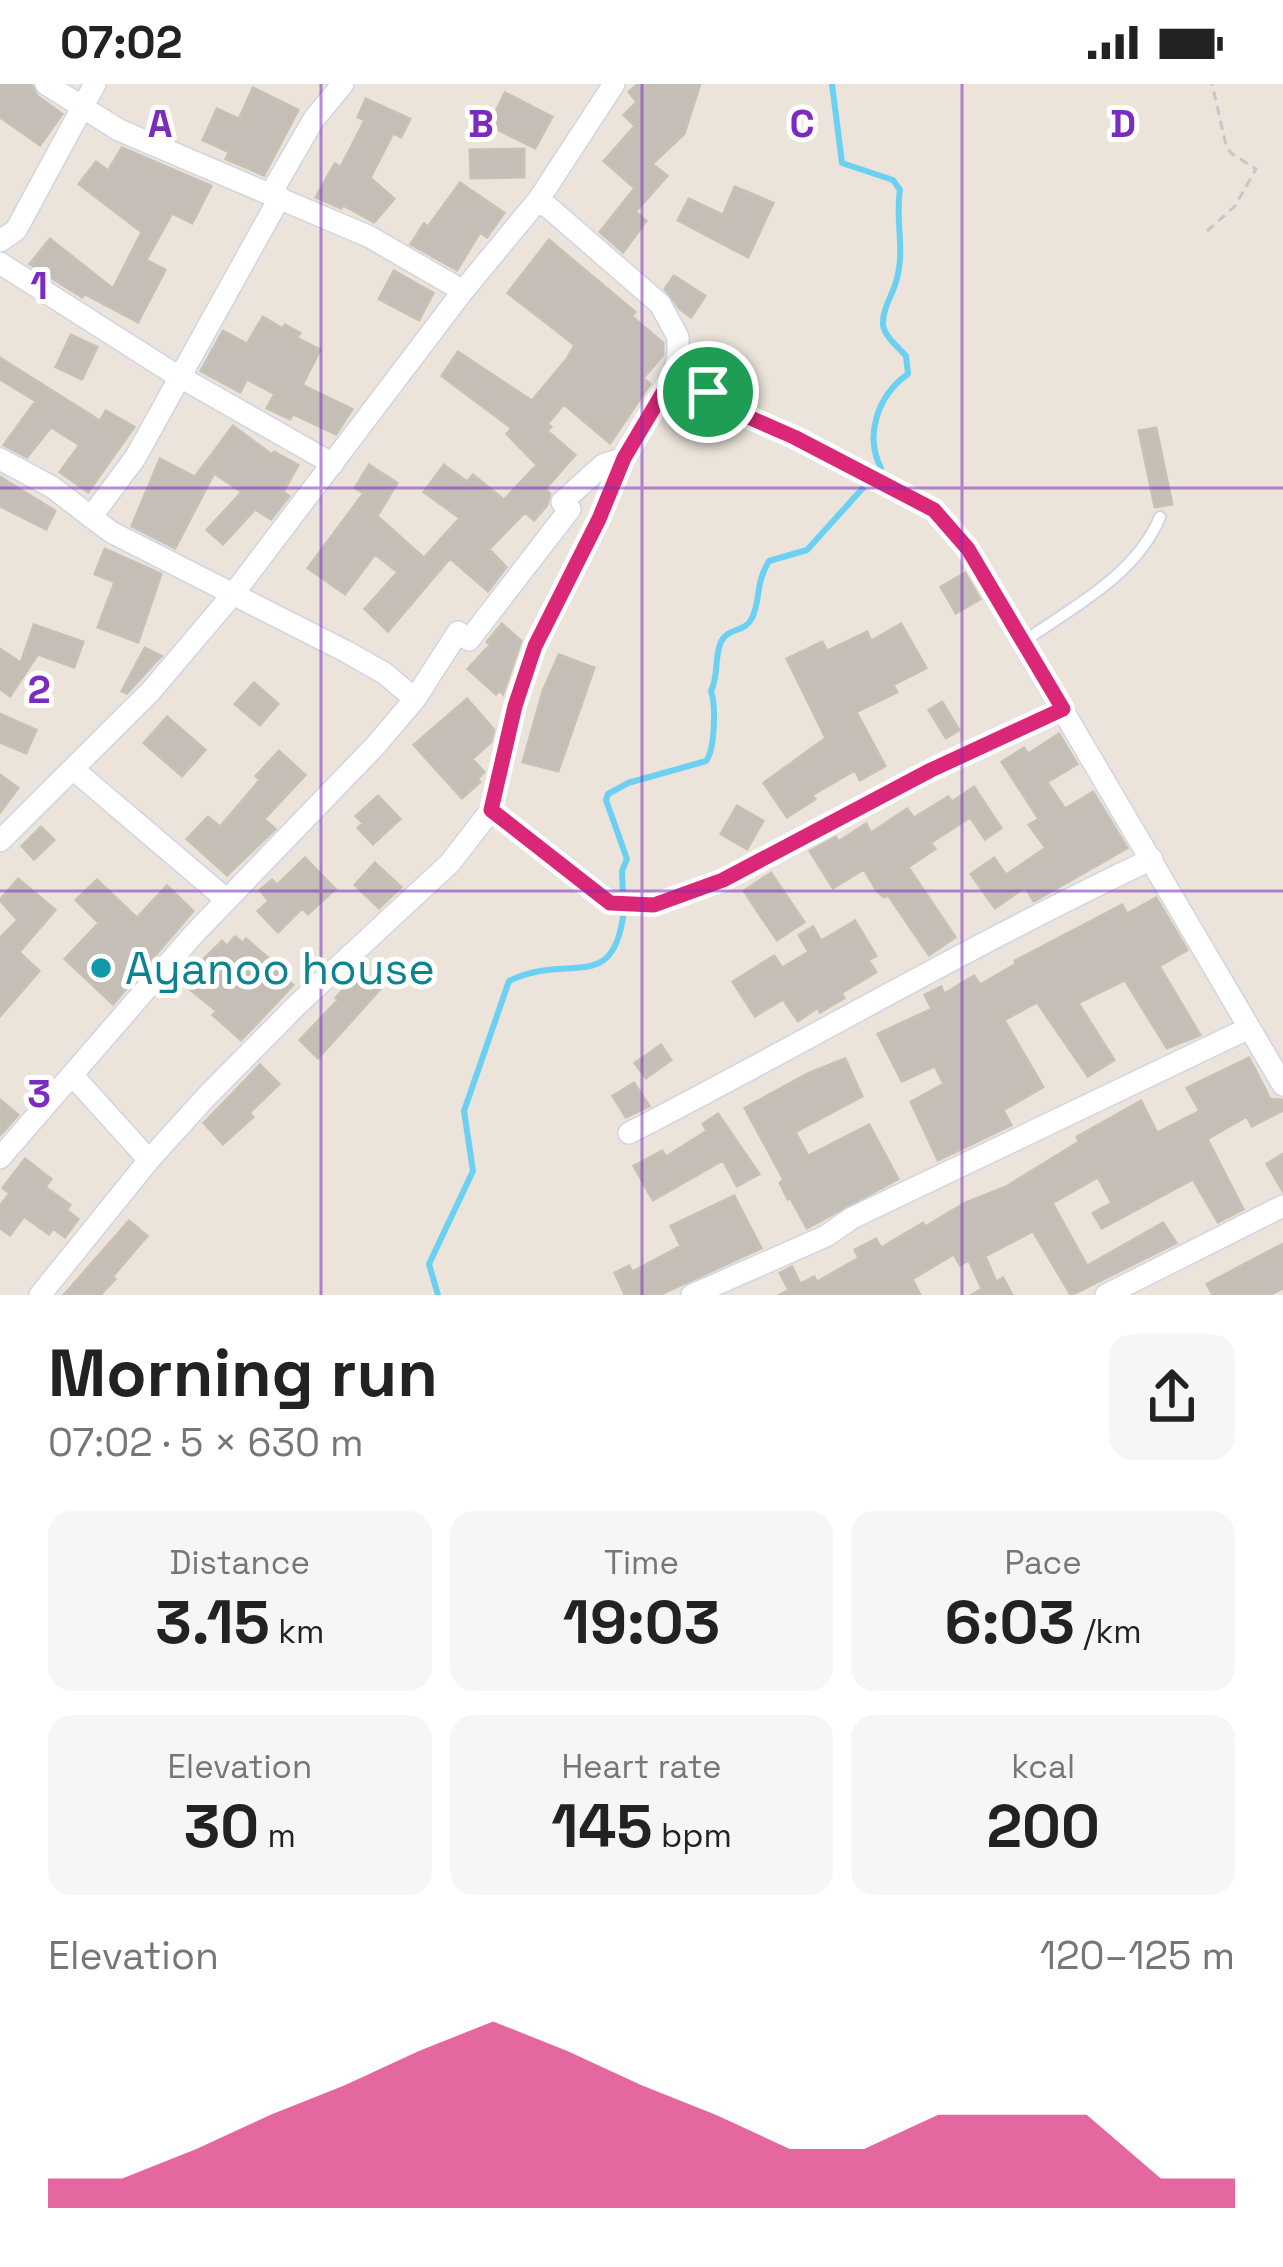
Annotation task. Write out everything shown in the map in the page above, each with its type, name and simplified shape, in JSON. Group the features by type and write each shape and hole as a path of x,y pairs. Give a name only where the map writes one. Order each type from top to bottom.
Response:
{"street":[{"path":"46,84 118,130 370,237 463,291"},
{"path":"0,241 16,230 95,84"},
{"path":"91,517 136,458 314,119 344,84"},
{"path":"0,841 150,692 234,593 463,291 539,199 614,84"},
{"path":"40,1295 149,1160 298,1004 450,863 491,810 515,706 535,646 624,458 674,374 678,337 660,304 539,199"},
{"path":"0,263 181,377 333,464"},
{"path":"0,1157 227,900 415,699 458,632 469,640 570,508 562,502 603,465 624,458"},
{"path":"0,460 52,487 111,532 347,652 415,699"},
{"path":"968,549 1283,1085"},
{"path":"491,810 610,903 674,900 723,880 931,770 1063,709"},
{"path":"73,769 227,900"},
{"path":"629,1133 916,982 1013,925 1152,859"},
{"path":"692,1295 826,1236 852,1218 1250,1028"},
{"path":"73,1076 149,1160"},
{"path":"1106,1295 1283,1206"}],"lane":[{"path":"1023,642 1136,560 1160,517"}],"path":[{"path":"1208,231 1249,187 1256,169 1226,146 1212,84"},
{"path":"674,374 739,413 934,510 968,549"}],"building":[{"path":"0,84 31,84 37,96 62,114 40,145 0,117"},
{"path":"638,84 700,84 684,134 652,164 667,176 635,212 646,221 623,252 600,232 635,188 604,161 635,126 624,115 637,102 629,92"},
{"path":"253,88 298,110 264,175 226,159 229,152 203,140 217,109 239,119"},
{"path":"505,93 552,117 535,148 489,125"},
{"path":"366,99 410,119 401,137 393,133 370,178 394,199 374,222 316,197 335,164 341,167 365,120 358,117"},
{"path":"122,148 211,186 192,223 172,213 146,260 165,270 138,322 85,294 82,297 30,264 50,239 113,289 142,232 79,184 96,162 108,171"},
{"path":"524,149 524,177 471,178 470,150"},
{"path":"460,183 504,213 487,237 480,232 457,270 411,244"},
{"path":"735,187 773,203 748,257 678,220 689,199 723,215"},
{"path":"549,240 635,312 631,316 663,343 663,355 643,378 650,384 610,443 564,404 547,424 551,427 547,431 575,455 545,489 550,494 547,505 534,520 525,512 489,549 506,567 488,591 450,558 388,631 365,609 398,572 375,554 345,594 308,568 364,493 355,488 369,465 397,483 377,516 424,558 460,518 424,492 444,465 467,482 473,475 504,500 537,465 507,434 512,428 442,376 458,352 532,401 567,359 575,345 508,293"},
{"path":"394,271 433,293 419,320 379,299"},
{"path":"674,276 705,296 691,317 665,289"},
{"path":"263,317 300,333 297,338 320,350 302,385 352,409 336,434 267,408 275,394 247,379 240,392 201,371 223,331 247,344"},
{"path":"71,335 97,347 82,379 56,367"},
{"path":"0,358 100,421 106,411 134,427 88,492 60,472 80,445 51,427 27,457 4,445 36,401 0,379"},
{"path":"233,426 272,455 298,465 283,492 289,496 271,519 255,509 223,544 207,530 242,492 214,473 175,548 132,526 160,459 195,477"},
{"path":"1156,428 1172,504 1155,507 1139,431"},
{"path":"0,477 55,511 46,529 0,506"},
{"path":"105,549 161,574 138,642 98,627 115,582 95,574"},
{"path":"965,573 980,599 956,613 941,587"},
{"path":"502,624 521,641 503,694 499,690 496,694 468,669"},
{"path":"901,624 926,668 893,685 897,692 856,712 885,766 860,780 855,770 812,795 815,799 787,817 764,783 826,738 787,659 822,642 827,651 867,632 871,641"},
{"path":"34,625 83,642 74,667 38,654 10,696 0,689 0,649 21,663"},
{"path":"145,648 161,656 127,693 122,691"},
{"path":"559,655 594,668 558,771 523,762 543,691"},
{"path":"254,683 278,704 260,725 235,704"},
{"path":"467,699 494,730 491,742 472,759 484,772 477,779 480,782 462,798 414,745"},
{"path":"942,702 959,730 946,738 929,710"},
{"path":"0,714 36,730 26,753 0,742"},
{"path":"167,717 205,750 182,776 144,743"},
{"path":"1059,734 1077,764 1047,782 1065,809 1093,792 1127,848 1034,901 1025,887 995,908 971,874 994,858 1006,875 1046,848 1029,825 1039,819 1002,762 1024,748 1028,754"},
{"path":"279,751 305,775 264,819 275,829 227,875 187,839 208,817 220,827"},
{"path":"0,775 18,788 0,812"},
{"path":"974,787 1001,828 985,839 970,817 930,843 935,849 908,867 955,937 929,955 864,869 833,888 810,851 836,837 838,842 866,824 871,833 907,809 914,818"},
{"path":"378,796 400,819 373,844 358,828 363,823 356,816"},
{"path":"737,806 763,821 747,849 721,834"},
{"path":"41,827 54,840 34,859 22,846"},
{"path":"305,858 335,889 308,914 302,908 278,932 258,911 269,901 260,890 272,880 277,885"},
{"path":"375,863 401,887 379,908 355,885"},
{"path":"771,873 804,922 777,940 744,891"},
{"path":"18,879 55,910 19,952 39,971 0,1016 0,938 18,920 0,900"},
{"path":"97,880 137,918 167,886 193,911 113,1004 65,959 99,923 76,900"},
{"path":"1156,898 1187,950 1159,966 1200,1035 1167,1048 1125,980 1078,1003 1114,1060 1088,1076 1037,1002 1004,1020 1043,1087 1003,1110 1011,1125 938,1160 911,1102 944,1084 935,1066 902,1081 878,1034 932,1009 925,995 941,987 944,994 974,976 980,985 1015,961 1122,905 1127,914"},
{"path":"855,921 876,956 868,960 876,972 841,993 844,998 798,1021 783,999 755,1016 733,982 774,956 782,968 809,952 799,935 813,927 821,941"},
{"path":"235,937 243,943 246,939 288,975 285,979 293,985 241,1040 213,1015 217,1011 181,982 222,941 227,946"},
{"path":"360,970 381,988 318,1058 300,1040"},
{"path":"661,1045 671,1060 646,1078 635,1063"},
{"path":"1249,1058 1270,1099 1282,1100 1283,1110 1252,1126 1247,1116 1207,1139 1243,1209 1218,1222 1193,1179 1102,1228 1093,1213 1112,1203 1098,1177 1052,1203 1087,1266 1163,1223 1176,1243 1071,1295 1033,1231 985,1256 996,1282 1003,1278 1012,1295 972,1295 982,1289 969,1260 960,1265 954,1254 912,1279 920,1295 780,1295 789,1290 780,1273 792,1267 800,1284 814,1277 817,1282 859,1258 855,1250 876,1239 881,1248 923,1223 925,1227 965,1203 1006,1187 1079,1142 1077,1137 1141,1101 1157,1133 1200,1111 1187,1088"},
{"path":"845,1059 862,1096 795,1132 808,1156 869,1125 898,1179 807,1228 745,1108"},
{"path":"260,1065 279,1084 223,1144 204,1123"},
{"path":"634,1083 649,1106 626,1117 613,1096"},
{"path":"0,1100 18,1115 0,1135"},
{"path":"718,1114 759,1174 737,1186 723,1160 653,1200 634,1166 662,1151 666,1157 707,1131 703,1124"},
{"path":"1283,1154 1283,1191 1267,1164"},
{"path":"25,1159 51,1179 45,1187 70,1205 66,1210 78,1219 65,1237 53,1228 49,1234 24,1216 10,1235 0,1228 0,1206 10,1193 3,1188"},
{"path":"734,1196 761,1248 659,1295 625,1295 615,1273 629,1266 632,1272 681,1246 671,1226"},
{"path":"129,1221 147,1236 112,1277 115,1279 100,1295 64,1295"},
{"path":"1283,1244 1283,1288 1269,1295 1213,1295 1207,1284"}],"waterway":[{"path":"623,897 622,871 627,859 606,800 608,794 628,783 706,761 713,738 711,691 721,642 752,618 769,561 807,550 881,468 874,442 877,416 889,393 908,374 906,356 883,325 899,267 900,190 893,180 842,163 832,84"},
{"path":"438,1295 429,1264 473,1171 464,1111 509,981 599,963 619,937 624,910"}],"place":[{"name":"Ayanoo house","path":"101,968"}],"route":[{"path":"674,374 708,392 739,413 934,510 968,549 1063,709 931,770 723,880 654,905 610,903 491,810 515,706 535,646 624,458 674,374"}]}
